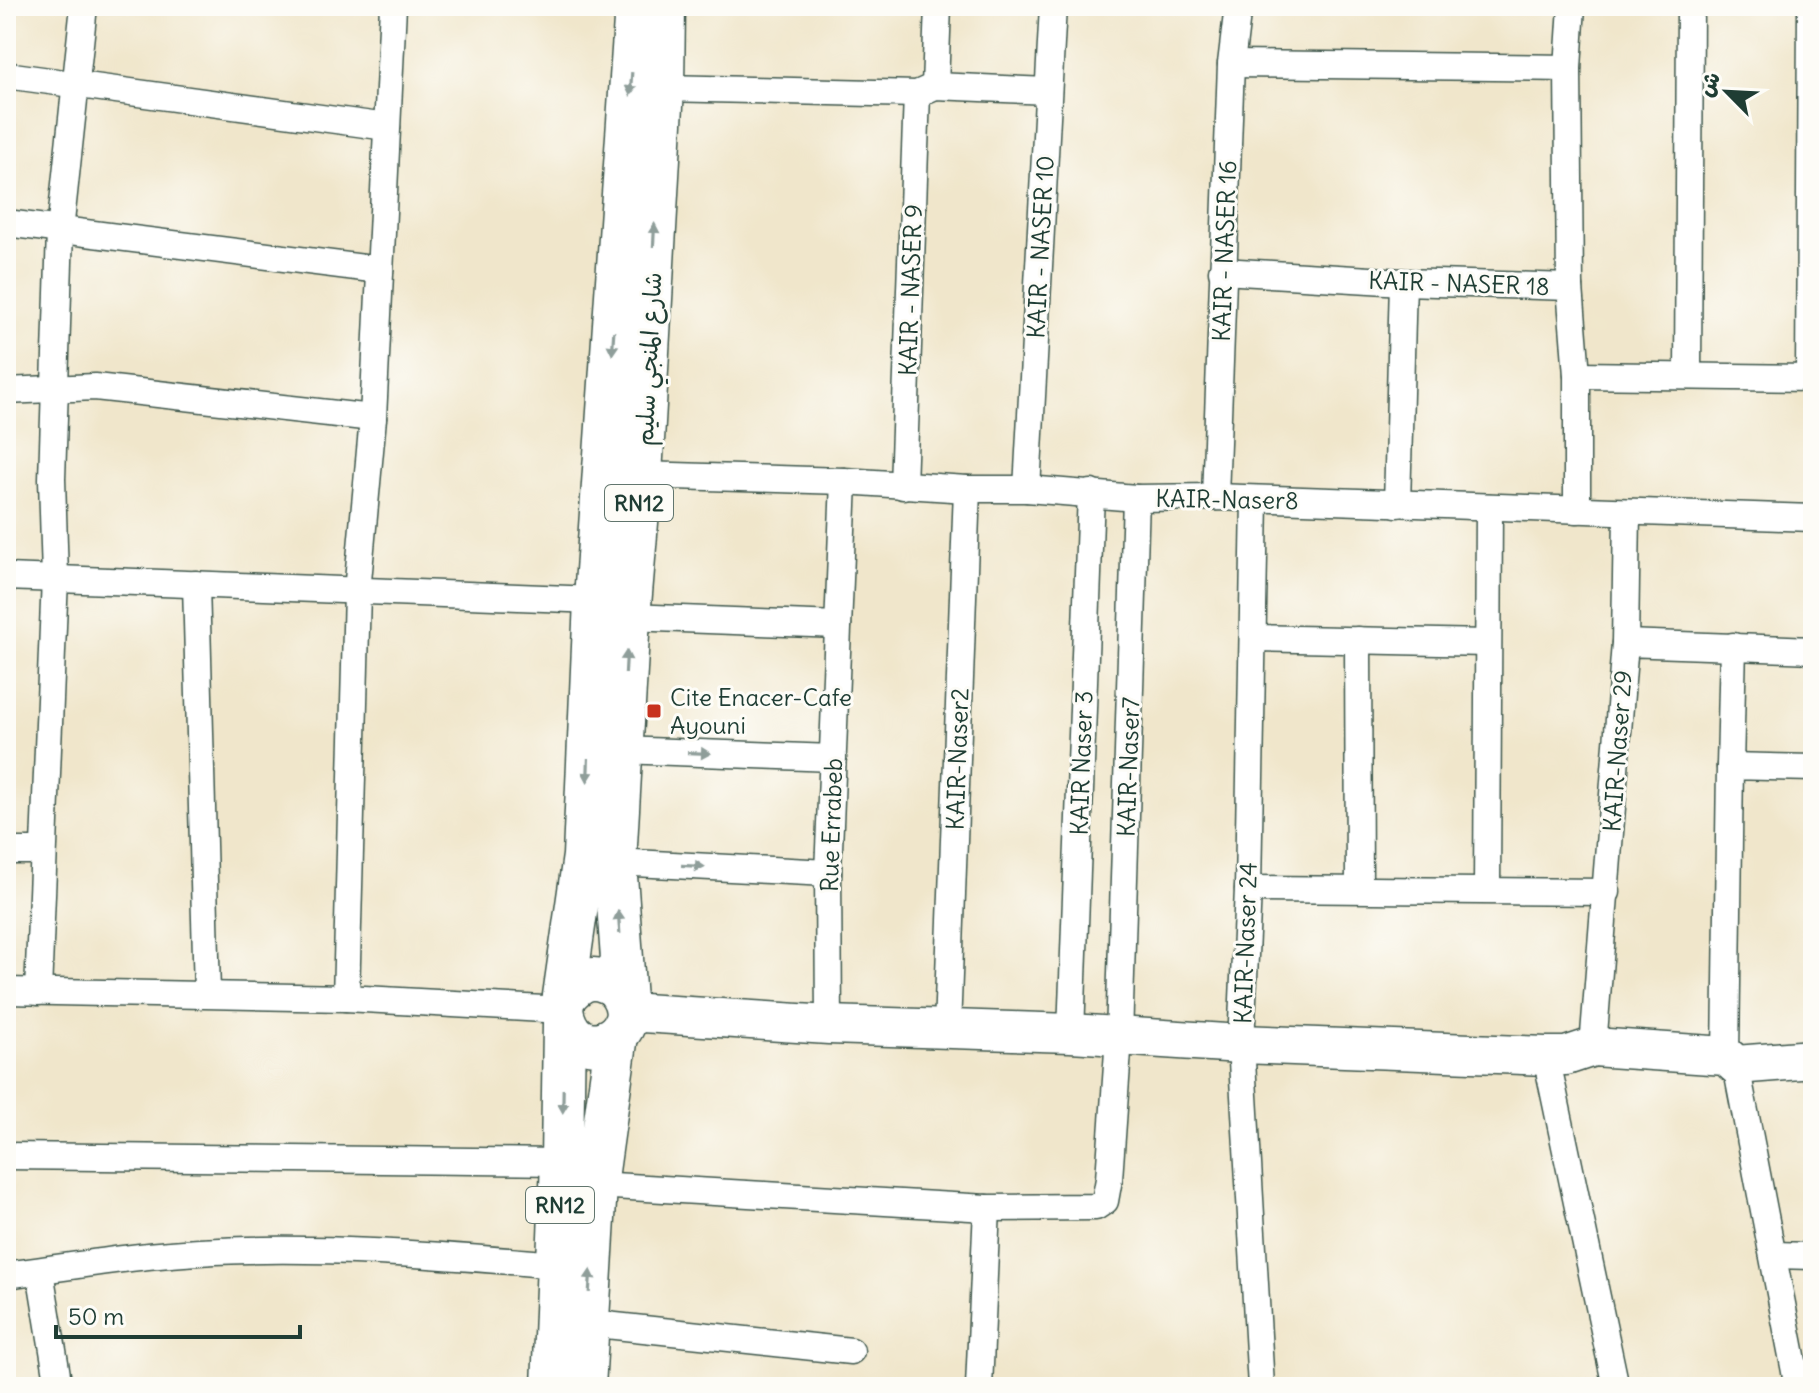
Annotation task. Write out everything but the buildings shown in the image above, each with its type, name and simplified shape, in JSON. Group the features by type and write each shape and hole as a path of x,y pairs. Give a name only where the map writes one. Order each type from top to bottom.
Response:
{"main road":[{"name":"شارع المنجي سليم","path":"553,1387 562,1162 563,1010 612,608 636,6"},
{"name":"شارع المنجي سليم","path":"584,1387 596,1185 623,1016 615,862 621,750 612,608 641,475 663,88 664,6"},
{"path":"596,979 618,989 623,1016 606,1042 593,1044 570,1034 563,1010 572,987 596,979"}],"street":[{"path":"38,992 55,578 52,479 60,231 84,6"},
{"path":"346,998 357,592 373,418 393,6"},
{"name":"KAIR - NASER 9","path":"903,486 926,90 938,6"},
{"name":"KAIR - NASER 10","path":"1027,489 1053,6"},
{"name":"KAIR - NASER 16","path":"1215,497 1231,64 1238,6"},
{"path":"1570,287 1568,68 1572,6"},
{"path":"1688,376 1690,6"},
{"path":"1577,375 1811,378 1811,6"},
{"path":"1231,64 1568,68"},
{"path":"6,75 387,127"},
{"path":"663,88 1048,91"},
{"path":"6,223 380,270"},
{"name":"KAIR - NASER 18","path":"1222,271 1403,282 1570,287 1577,375 1577,510"},
{"path":"1397,504 1403,282"},
{"path":"6,391 95,387 373,418"},
{"name":"KAIR-Naser8","path":"641,475 1027,489 1136,498 1215,497 1813,518"},
{"name":"Rue Errabeb","path":"829,1025 828,873 844,481"},
{"name":"KAIR-Naser2","path":"947,1029 967,489"},
{"name":"KAIR Naser 3","path":"1071,1033 1091,493"},
{"name":"KAIR-Naser7","path":"987,1208 1096,1207 1105,1201 1119,1037 1136,498"},
{"name":"KAIR-Naser 24","path":"1255,499 1248,889 1241,1044 1261,1387"},
{"path":"1487,890 1489,507"},
{"path":"1625,643 1627,512"},
{"path":"6,577 357,592 838,625"},
{"path":"196,584 207,993"},
{"path":"1254,638 1487,643"},
{"path":"1358,640 1359,889"},
{"name":"KAIR-Naser 29","path":"1593,1047 1625,643 1813,650"},
{"path":"1733,646 1730,766 1731,1060 1798,1387"},
{"path":"621,750 833,758"},
{"path":"1730,766 1813,768"},
{"path":"6,851 43,851"},
{"path":"615,862 828,873"},
{"path":"1248,889 1607,892"},
{"path":"6,991 207,993 563,1010"},
{"path":"623,1016 1071,1033 1241,1044 1546,1056 1566,1056 1593,1047 1731,1060 1813,1059"},
{"path":"1546,1056 1616,1387"},
{"path":"6,1156 562,1162"},
{"path":"596,1185 987,1208 979,1387"},
{"path":"6,1275 198,1252 291,1249 428,1254 558,1265"},
{"path":"1773,1255 1813,1256"},
{"path":"40,1271 59,1387"},
{"path":"587,1323 851,1351"}],"place":[{"name":"Cite Enacer-Cafe Ayouni","path":"654,711"}]}
